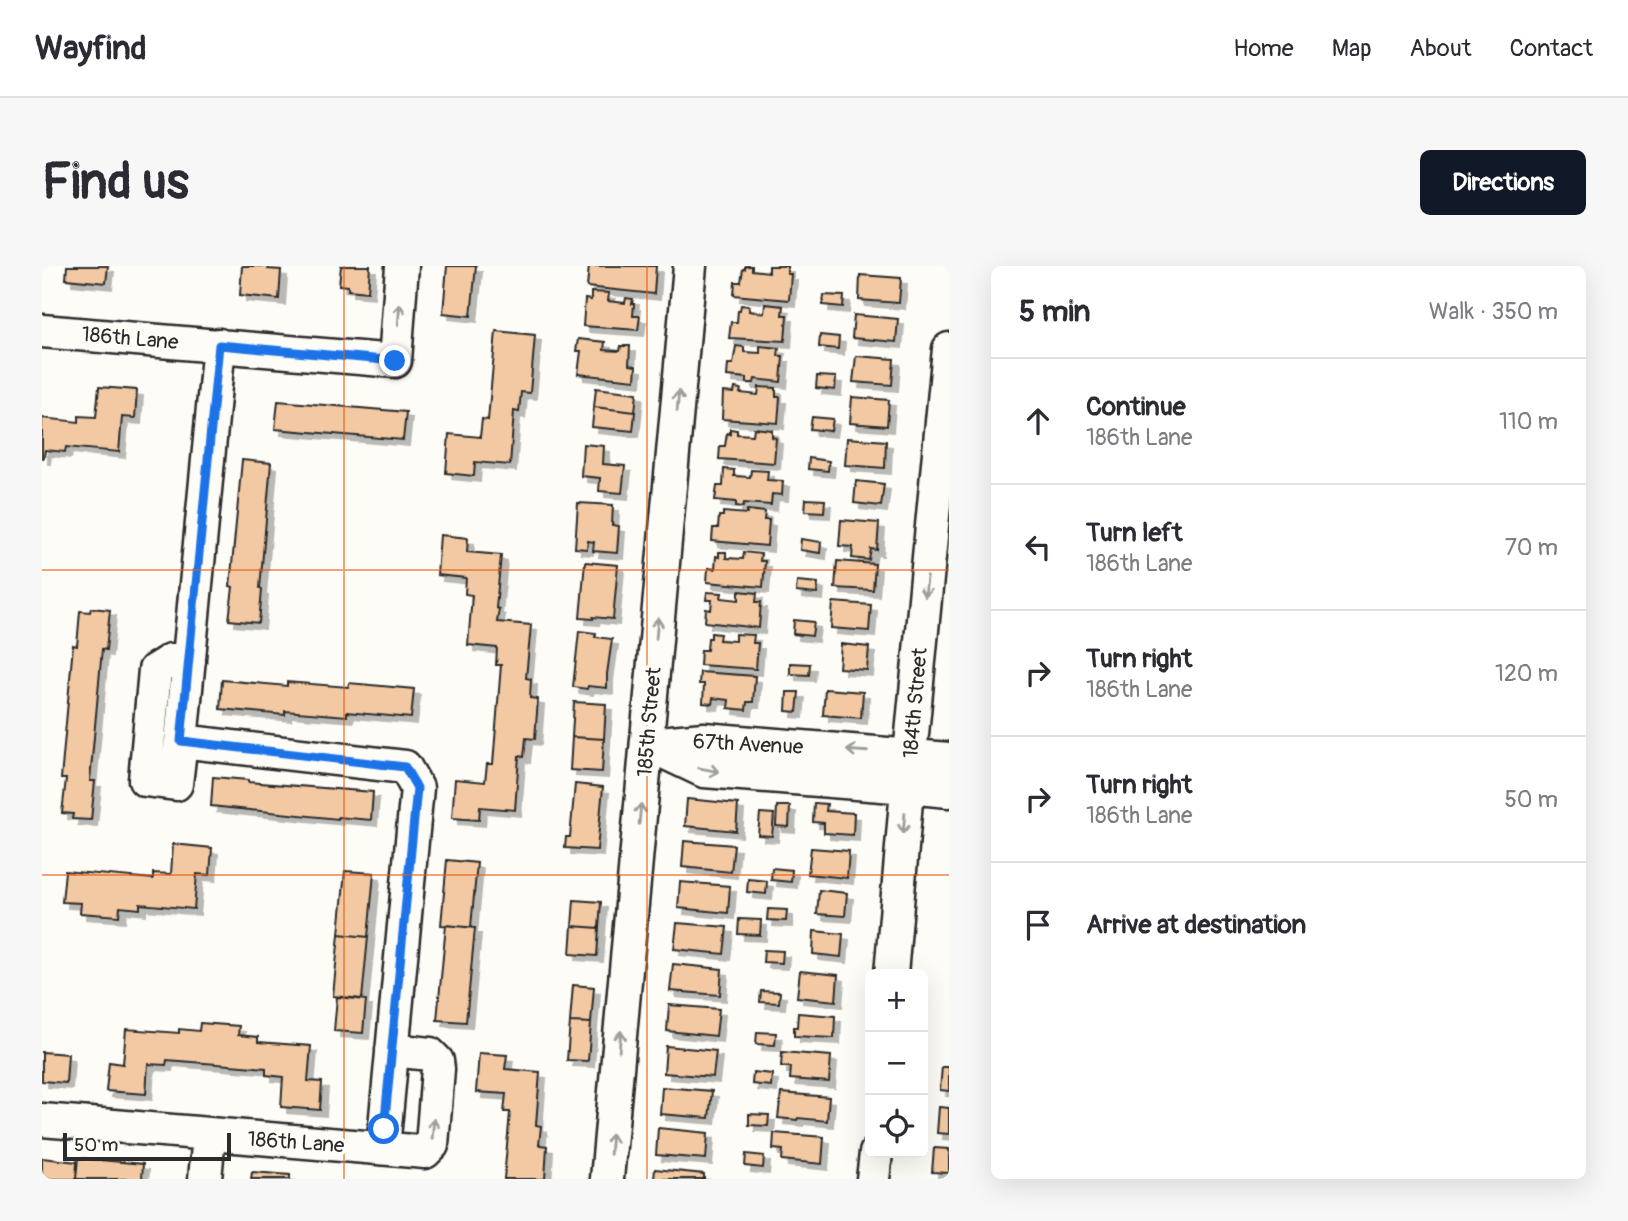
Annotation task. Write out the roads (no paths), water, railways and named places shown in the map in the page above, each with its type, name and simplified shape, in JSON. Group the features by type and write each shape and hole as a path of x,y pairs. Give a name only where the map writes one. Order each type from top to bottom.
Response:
{"street":[{"name":"186th Lane","path":"42,331 395,361 402,266"},
{"name":"185th Street","path":"607,1179 690,266"},
{"path":"189,661 171,660 155,670 145,780 176,784 189,661 219,345"},
{"name":"184th Street","path":"891,969 949,349"},
{"name":"67th Avenue","path":"647,744 704,739 949,759"},
{"path":"181,741 405,767 417,788 383,1148"},
{"name":"67th Avenue","path":"647,744 704,771 949,791"},
{"name":"186th Lane","path":"42,1120 425,1152 432,1145 437,1061 430,1054 392,1050"},
{"path":"205,1179 209,1135"},
{"path":"873,1179 875,1158"}]}
